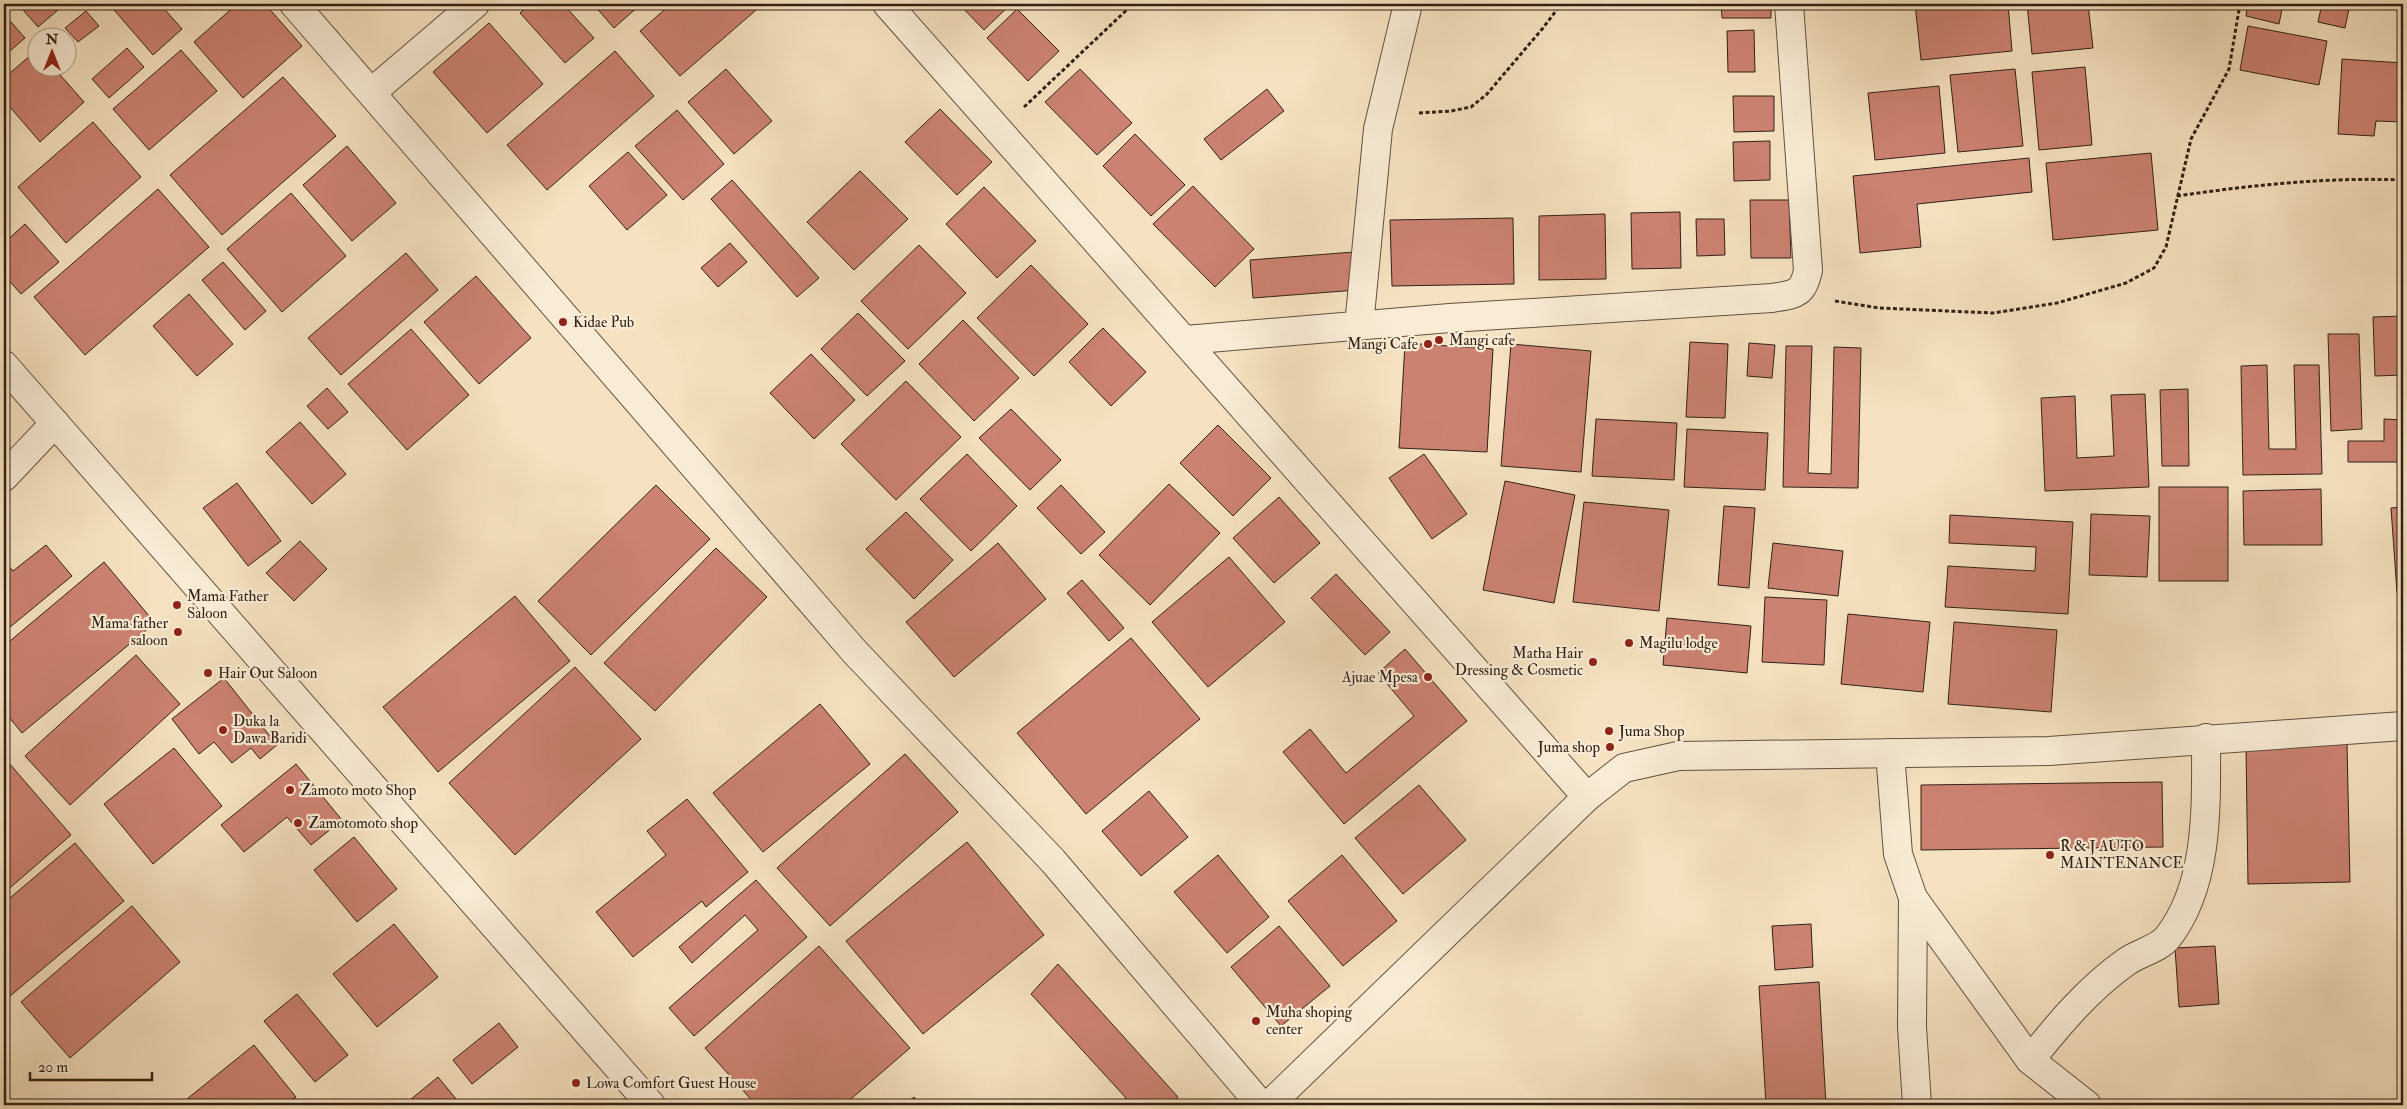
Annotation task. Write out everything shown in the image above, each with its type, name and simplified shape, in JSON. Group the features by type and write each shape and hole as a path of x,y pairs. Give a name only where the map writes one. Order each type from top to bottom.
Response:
{"street":[{"path":"294,4 854,651 1053,861 1261,1105"},
{"path":"372,92 476,4"},
{"path":"887,4 1587,798"},
{"path":"1359,326 1378,129 1408,4"},
{"path":"1185,340 1359,326 1772,298 1792,295 1805,284 1808,270 1789,4"},
{"path":"4,365 651,1105"},
{"path":"4,477 55,423"},
{"path":"1269,1105 1587,798 1624,768 1678,756 2049,751 2206,738 2403,726"},
{"path":"2030,1060 2082,1000 2126,961 2167,939 2187,907 2203,843 2206,804 2206,738"},
{"path":"1890,753 1898,854 1912,898 1912,1027 1917,1105"},
{"path":"1912,898 2030,1060 2087,1105"}],"path":[{"path":"1000,130 1088,44 1133,4"},
{"path":"1382,115 1451,111 1471,106 1487,94 1544,28 1561,4"},
{"path":"1792,295 1879,308 1993,313 2057,303 2126,283 2154,268 2166,247 2191,139 2229,69 2240,4"},
{"path":"2177,196 2264,184 2349,178 2403,180"}],"building":[{"path":"18,4 65,4 38,27"},
{"path":"109,4 160,4 182,29 153,55"},
{"path":"237,4 265,4 302,46 243,98 194,42"},
{"path":"531,4 563,4 594,38 565,63 520,13"},
{"path":"593,4 641,4 614,28"},
{"path":"671,4 763,4 680,76 640,31"},
{"path":"959,4 1011,4 984,30"},
{"path":"1721,4 1771,4 1771,18 1722,18"},
{"path":"1915,4 2008,4 2012,51 1921,60"},
{"path":"2027,4 2088,4 2093,48 2032,54"},
{"path":"2248,4 2283,4 2279,24 2246,16"},
{"path":"2322,4 2350,4 2345,28 2318,22"},
{"path":"1017,9 1059,51 1028,81 987,38"},
{"path":"86,11 99,26 78,42 78,28 65,28"},
{"path":"4,14 25,38 4,56"},
{"path":"2403,19 2403,48 2397,47"},
{"path":"489,23 543,84 487,133 433,72"},
{"path":"2248,26 2327,41 2319,85 2240,70"},
{"path":"1754,30 1755,72 1728,72 1727,31"},
{"path":"127,48 144,67 109,98 92,79"},
{"path":"181,50 217,91 149,150 113,109"},
{"path":"615,51 654,96 547,190 507,145"},
{"path":"28,58 28,78 63,78 84,102 40,142 4,100 4,78"},
{"path":"2342,59 2403,63 2403,122 2376,121 2374,136 2338,134"},
{"path":"2085,67 2092,145 2039,150 2032,72"},
{"path":"726,69 772,121 734,154 688,102"},
{"path":"1080,69 1132,123 1097,155 1045,102"},
{"path":"2015,69 2023,146 1958,152 1950,75"},
{"path":"283,77 336,136 222,235 170,175"},
{"path":"1939,86 1945,153 1875,160 1868,93"},
{"path":"1267,89 1284,111 1221,160 1204,139"},
{"path":"1733,96 1774,96 1774,131 1734,132"},
{"path":"940,109 992,162 957,195 905,142"},
{"path":"677,110 724,164 683,200 635,146"},
{"path":"93,122 141,177 66,243 18,187"},
{"path":"1135,134 1185,185 1151,216 1103,166"},
{"path":"1770,141 1770,180 1734,181 1733,142"},
{"path":"347,146 396,203 352,241 303,185"},
{"path":"628,152 667,195 627,230 589,186"},
{"path":"2151,153 2158,230 2053,240 2046,163"},
{"path":"2029,158 2032,192 1917,204 1921,247 1860,253 1853,176"},
{"path":"860,171 908,219 854,270 807,222"},
{"path":"732,180 819,278 797,297 711,199"},
{"path":"1193,186 1254,249 1215,287 1153,224"},
{"path":"984,187 1036,241 997,278 946,224"},
{"path":"158,189 209,247 85,355 34,297"},
{"path":"291,193 346,256 282,312 227,249"},
{"path":"1750,200 1789,200 1791,258 1751,258"},
{"path":"1680,212 1681,268 1632,269 1631,213"},
{"path":"1605,214 1606,279 1539,280 1539,216"},
{"path":"1513,218 1514,284 1392,286 1390,220"},
{"path":"1696,219 1724,219 1725,255 1697,256"},
{"path":"25,224 59,262 21,294 4,275 4,243"},
{"path":"730,243 747,262 718,287 701,268"},
{"path":"919,245 966,293 908,349 861,301"},
{"path":"1354,252 1357,290 1253,298 1250,260"},
{"path":"406,253 438,290 341,375 308,338"},
{"path":"223,262 266,311 245,330 202,280"},
{"path":"1031,265 1088,324 1034,376 977,318"},
{"path":"476,276 531,338 479,384 424,322"},
{"path":"189,294 233,344 197,376 153,326"},
{"path":"858,313 905,361 867,396 821,349"},
{"path":"2403,316 2403,375 2375,376 2373,317"},
{"path":"963,320 1019,378 974,421 919,364"},
{"path":"1103,328 1146,372 1111,406 1069,362"},
{"path":"411,329 469,395 407,450 348,384"},
{"path":"2328,334 2359,334 2362,429 2331,431"},
{"path":"1690,342 1728,344 1725,418 1686,417"},
{"path":"1405,343 1493,349 1487,452 1399,448"},
{"path":"1749,343 1775,345 1772,378 1747,376"},
{"path":"1511,344 1591,351 1581,472 1501,466"},
{"path":"1786,346 1812,346 1808,473 1831,474 1834,347 1861,348 1858,488 1783,487"},
{"path":"811,354 855,400 814,439 770,393"},
{"path":"2267,365 2269,449 2296,449 2294,365 2319,365 2322,474 2243,475 2241,366"},
{"path":"906,381 961,437 896,500 841,444"},
{"path":"327,388 348,412 328,429 307,406"},
{"path":"2188,389 2189,466 2162,466 2160,390"},
{"path":"2145,394 2149,487 2045,491 2041,398 2075,396 2077,458 2114,456 2111,395"},
{"path":"1011,409 1061,460 1030,490 979,438"},
{"path":"1596,419 1677,423 1674,480 1592,476"},
{"path":"2384,419 2403,420 2403,462 2348,462 2348,441 2384,441"},
{"path":"300,422 346,474 312,504 266,452"},
{"path":"1218,425 1271,478 1233,516 1180,463"},
{"path":"1687,429 1768,433 1765,490 1684,487"},
{"path":"967,454 1017,506 971,551 920,499"},
{"path":"1424,454 1467,514 1432,539 1389,478"},
{"path":"1505,481 1575,495 1554,603 1483,590"},
{"path":"237,483 281,541 248,566 203,508"},
{"path":"1169,484 1220,533 1150,605 1099,555"},
{"path":"656,485 710,539 591,655 538,601"},
{"path":"1061,485 1105,532 1081,554 1037,508"},
{"path":"2159,487 2228,487 2228,581 2159,581"},
{"path":"2321,489 2322,545 2244,545 2243,491"},
{"path":"1279,497 1320,543 1274,583 1233,538"},
{"path":"1584,502 1669,510 1659,611 1573,602"},
{"path":"1724,506 1755,508 1749,588 1718,585"},
{"path":"2403,507 2403,591 2397,592 2391,508"},
{"path":"906,512 953,560 914,599 866,549"},
{"path":"2091,514 2150,516 2147,577 2089,575"},
{"path":"1950,515 2073,522 2068,614 1945,607 1948,566 2035,571 2036,547 1949,543"},
{"path":"300,541 327,569 294,601 266,573"},
{"path":"998,543 1046,599 954,677 906,622"},
{"path":"1773,543 1843,551 1838,596 1768,588"},
{"path":"46,545 72,576 4,632 4,560 13,571"},
{"path":"716,548 767,597 655,711 604,663"},
{"path":"1229,557 1285,622 1208,687 1152,622"},
{"path":"104,562 155,623 22,733 4,711 4,646"},
{"path":"1336,574 1390,632 1365,655 1311,598"},
{"path":"1082,580 1124,628 1109,641 1067,593"},
{"path":"515,596 570,661 438,772 383,707"},
{"path":"1765,597 1827,600 1824,665 1762,662"},
{"path":"1848,614 1930,622 1923,692 1841,684"},
{"path":"1667,618 1751,626 1747,673 1663,665"},
{"path":"1954,622 2057,630 2051,712 1948,704"},
{"path":"1131,638 1200,719 1086,814 1017,733"},
{"path":"1405,649 1467,721 1344,824 1283,752 1310,729 1346,773 1414,716 1378,673"},
{"path":"136,655 180,704 70,805 25,756"},
{"path":"575,667 641,739 515,855 449,783"},
{"name":"Duka la Dawa Baridi","path":"224,678 277,745 260,759 251,748 232,763 214,742 199,754 172,719"},
{"path":"820,704 870,764 763,852 713,793"},
{"path":"2347,744 2350,882 2248,884 2246,746"},
{"path":"174,748 222,806 153,864 104,804"},
{"path":"905,754 958,812 830,926 777,868"},
{"path":"9,763 71,835 4,893 4,768"},
{"path":"296,764 342,820 311,845 287,817 244,852 221,825"},
{"path":"2162,782 2163,847 1921,850 1921,785"},
{"path":"1419,785 1466,840 1403,894 1355,838"},
{"path":"1149,791 1188,837 1141,876 1102,831"},
{"path":"687,799 748,872 706,907 702,901 633,957 596,912 666,855 647,831"},
{"path":"354,837 397,889 357,922 314,870"},
{"path":"967,842 1044,935 923,1034 846,941"},
{"path":"75,843 124,901 4,1001 4,903"},
{"path":"1218,855 1269,917 1227,953 1174,892"},
{"path":"1342,855 1397,921 1343,966 1288,901"},
{"path":"756,880 807,937 694,1036 669,1008 758,930 745,915 692,963 679,947"},
{"path":"132,906 180,962 70,1058 21,1002"},
{"path":"394,924 438,977 377,1027 333,974"},
{"path":"1811,924 1813,967 1775,970 1772,926"},
{"path":"1279,926 1330,986 1281,1026 1231,967"},
{"path":"819,946 910,1048 844,1105 756,1105 705,1048"},
{"path":"2215,946 2219,1004 2179,1007 2175,948"},
{"path":"1058,964 1178,1097 1170,1105 1119,1105 1126,1098 1031,994"},
{"path":"1819,982 1826,1105 1766,1105 1759,986"},
{"path":"297,994 348,1055 315,1082 264,1021"},
{"path":"499,1023 518,1047 472,1084 453,1060"},
{"path":"254,1045 296,1097 285,1105 191,1105 187,1099"},
{"path":"438,1077 461,1105 404,1105"},
{"path":"914,1097 921,1105 904,1105"}],"place":[{"name":"Kidae Pub","path":"563,322"},
{"name":"Mangi cafe","path":"1439,340"},
{"name":"Mangi Cafe","path":"1428,344"},
{"name":"Mama Father Saloon","path":"177,605"},
{"name":"Mama father saloon","path":"178,632"},
{"name":"Magilu lodge","path":"1629,643"},
{"name":"Matha Hair Dressing & Cosmetic","path":"1593,662"},
{"name":"Hair Out Saloon","path":"208,673"},
{"name":"Ajuae Mpesa","path":"1428,677"},
{"name":"Duka la Dawa Baridi","path":"223,730"},
{"name":"Juma Shop","path":"1609,731"},
{"name":"Juma shop","path":"1610,747"},
{"name":"Zamoto moto Shop","path":"290,790"},
{"name":"Zamotomoto shop","path":"298,823"},
{"name":"R & J AUTO MAINTENANCE","path":"2050,855"},
{"name":"Muha shoping center","path":"1256,1021"},
{"name":"Lowa Comfort Guest House","path":"576,1083"}]}
